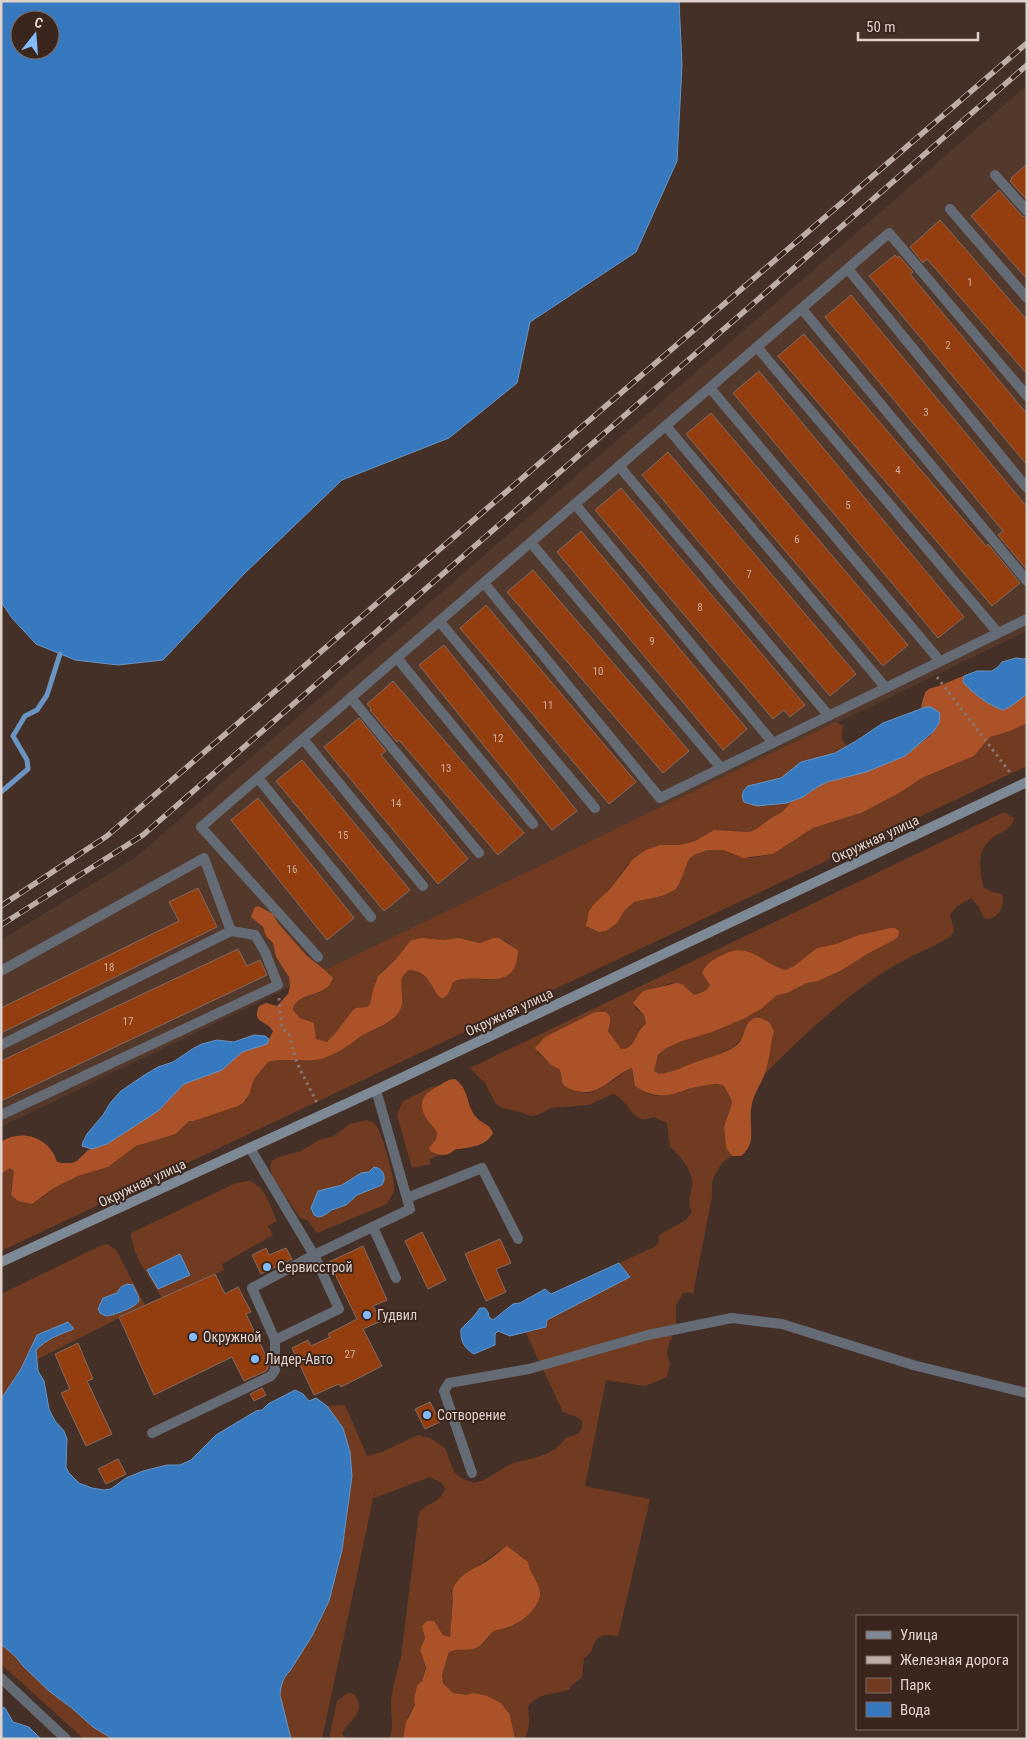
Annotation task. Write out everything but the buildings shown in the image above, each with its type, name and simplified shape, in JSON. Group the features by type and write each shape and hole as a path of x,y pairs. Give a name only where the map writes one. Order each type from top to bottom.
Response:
{"main road":[{"name":"Окружная улица","path":"1,1262 376,1090 1023,784"}],"street":[{"path":"995,175 1027,211"},
{"path":"950,209 1027,298"},
{"path":"318,957 201,827 889,234 1027,396"},
{"path":"848,269 1027,488"},
{"path":"802,308 1027,581"},
{"path":"757,347 998,633"},
{"path":"710,388 940,662"},
{"path":"666,426 886,688"},
{"path":"619,466 829,716"},
{"path":"575,504 772,743"},
{"path":"531,542 721,768"},
{"path":"484,583 660,798 1027,619"},
{"path":"440,622 595,808"},
{"path":"397,658 533,824"},
{"path":"351,698 479,853"},
{"path":"303,739 423,886"},
{"path":"258,778 371,917"},
{"path":"1,971 204,858 231,931"},
{"path":"1,1045 231,931 255,936 265,952 278,985 1,1115"},
{"path":"152,1433 272,1376 275,1370 275,1340 252,1288 314,1254 410,1209 376,1090"},
{"path":"250,1148 314,1254 339,1309 275,1340"},
{"path":"407,1198 482,1168 518,1239"},
{"path":"373,1226 396,1278"},
{"path":"472,1473 444,1390 449,1383 529,1369 648,1335 732,1318 782,1324 913,1364 1027,1393"},
{"path":"1,1678 66,1739"}],"path":[{"path":"929,667 1023,784"},
{"path":"278,985 282,1028 288,1035 297,1063 323,1114"}],"shaded area":[{"path":"1027,85 1027,631 325,970 307,956 278,923 273,914 258,906 252,912 273,943 276,957 289,977 290,987 1,1127 1,940 135,858"},
{"path":"964,676 963,682 972,691 987,702 1003,710 1027,694 1027,723 990,737 974,756 922,778 899,793 861,813 813,828 773,854 743,858 723,850 708,850 694,855 689,859 675,890 662,896 634,902 624,911 617,923 606,931 599,932 586,926 589,911 593,905 610,889 633,859 646,850 660,845 680,845 695,841 714,830 749,832 781,813 792,801 803,797 822,784 866,772 905,755 930,736 939,723 926,707 921,708 927,690"},
{"path":"258,906 273,914 278,923 307,956 333,978 324,989 305,997 295,1004 293,1010 300,1018 314,1023 316,1039 327,1042 352,1011 356,1008 367,1007 370,1004 378,976 396,959 411,940 422,938 444,940 459,938 480,943 499,938 518,950 516,964 510,973 503,978 462,979 453,982 449,992 442,998 438,996 425,976 409,970 402,977 401,1008 394,1018 384,1025 361,1036 341,1050 321,1059 268,1062 254,1079 249,1095 238,1106 189,1121 176,1134 136,1146 108,1167 78,1176 54,1188 32,1204 18,1201 11,1195 14,1171 10,1168 1,1174 1,1142 18,1136 34,1138 42,1141 48,1147 57,1162 72,1163 77,1161 88,1150 107,1144 158,1111 184,1084 222,1070 242,1052 267,1044 273,1031 258,1019 257,1012 259,1006 266,1003 277,1006 288,994 290,987 289,977 276,957 273,943 266,936 263,927 251,917 254,908"},
{"path":"895,928 899,931 898,937 840,971 818,981 807,983 787,993 777,995 761,1009 743,1019 666,1048 658,1055 654,1071 659,1074 669,1072 720,1054 734,1047 741,1041 748,1023 755,1018 769,1022 774,1031 768,1062 752,1103 751,1141 741,1156 732,1156 726,1148 724,1127 732,1103 724,1086 712,1084 674,1094 655,1095 635,1086 632,1068 604,1086 590,1092 572,1090 562,1082 559,1069 551,1065 535,1048 545,1037 595,1012 606,1012 610,1016 608,1031 621,1049 628,1048 646,1023 644,1015 633,1003 642,992 677,983 682,984 694,995 701,993 710,985 702,973 703,970 718,957 738,950 746,951 786,970 817,948"},
{"path":"455,1079 463,1088 476,1117 488,1125 493,1133 487,1141 478,1145 455,1149 447,1155 438,1154 430,1151 429,1148 436,1139 437,1133 425,1116 422,1105 427,1094 447,1081"},
{"path":"507,1546 528,1562 530,1571 539,1586 539,1600 523,1619 513,1625 495,1631 476,1648 449,1652 442,1675 443,1683 453,1693 467,1695 473,1693 487,1696 501,1703 510,1715 515,1739 403,1739 406,1722 415,1705 414,1699 417,1686 422,1681 426,1668 420,1650 425,1638 422,1626 427,1621 434,1621 443,1635 450,1637 452,1592 457,1581 467,1572 487,1561"}],"green space":[{"path":"836,722 843,726 842,737 847,746 830,755 801,762 781,778 748,786 767,806 792,801 781,813 773,816 763,825 749,832 714,830 695,841 680,845 660,845 628,864 610,889 593,905 624,911 634,902 662,896 675,890 689,859 708,850 723,850 737,856 751,858 773,854 813,828 855,815 880,803 922,778 974,756 990,737 1027,723 1027,766 1,1251 1,1174 10,1168 14,1171 11,1195 42,1198 54,1188 78,1176 108,1167 136,1146 176,1134 189,1121 238,1106 247,1100 254,1079 268,1062 325,1058 394,1018 402,1005 402,977 409,970 425,976 434,991 458,979 492,980 507,975 518,950 504,940 489,940 480,943 465,939 422,938 411,940 396,959 381,972 376,980 370,1004 367,1007 353,1011 327,1042 316,1040 314,1024 300,1018 293,1010 297,1000 324,991 330,973 325,970"},
{"path":"1004,812 1014,818 1013,822 1007,829 989,841 984,847 980,859 983,887 992,892 1002,894 1002,908 996,916 988,919 984,918 979,907 971,898 956,907 950,915 954,929 950,937 895,965 859,989 810,1030 764,1075 774,1031 747,1025 742,1039 734,1046 711,1058 664,1074 654,1071 657,1058 666,1048 737,1021 761,1009 777,994 787,993 807,983 834,974 898,937 890,928 817,948 786,970 746,951 729,952 707,965 702,973 710,985 701,993 694,995 686,988 672,983 646,990 635,1008 644,1015 646,1023 639,1030 631,1047 621,1050 608,1031 611,1021 606,1012 595,1012 545,1037 537,1052 551,1065 559,1069 563,1083 583,1092 591,1093 596,1091 632,1068 634,1079 642,1090 652,1095 664,1096 701,1085 713,1084 724,1086 732,1103 724,1128 726,1148 732,1156 722,1163 712,1182 712,1196 693,1294 683,1293 676,1305 676,1329 667,1350 670,1364 667,1377 645,1386 606,1380 585,1486 650,1499 618,1636 605,1635 596,1639 591,1652 584,1658 582,1677 569,1690 546,1695 531,1702 528,1707 528,1731 524,1739 515,1739 510,1715 467,1695 453,1693 443,1683 442,1675 449,1652 456,1649 472,1649 484,1643 494,1631 515,1624 528,1614 534,1577 528,1570 501,1550 457,1580 451,1592 453,1598 450,1637 443,1635 439,1628 423,1633 425,1638 420,1650 425,1670 416,1690 415,1705 408,1716 403,1739 389,1739 392,1724 391,1699 401,1657 419,1513 426,1506 440,1498 445,1489 442,1483 430,1477 374,1498 376,1485 322,1739 291,1739 280,1695 282,1685 312,1636 329,1601 342,1550 352,1476 350,1452 343,1428 327,1406 345,1405 367,1456 382,1452 418,1435 430,1438 445,1448 454,1472 463,1479 474,1483 489,1478 516,1462 540,1456 554,1450 565,1438 578,1434 582,1428 582,1421 563,1412 526,1333 546,1327 546,1320 630,1277 619,1263 656,1246 659,1235 686,1220 692,1212 689,1203 692,1185 691,1176 684,1162 670,1147 667,1123 654,1117 640,1118 619,1097 613,1094 588,1105 551,1108 538,1115 531,1116 502,1108 496,1104 485,1083 470,1068"},
{"path":"437,1086 428,1092 422,1107 427,1119 437,1133 436,1139 429,1148 430,1151 439,1155 429,1159 431,1164 412,1168 397,1115 402,1102 431,1087"},
{"path":"367,1120 376,1126 391,1168 394,1185 393,1192 387,1204 317,1233 307,1220 300,1218 273,1177 270,1168 272,1161 276,1158 301,1151 319,1140 334,1136 350,1124","holes":["374,1167 379,1168 382,1185 359,1194 343,1206 326,1214 316,1217 311,1211 318,1191 342,1185 361,1173 368,1173"]},
{"path":"249,1181 255,1183 263,1191 277,1221 268,1226 273,1235 222,1264 224,1270 162,1298 138,1259 131,1233 236,1183"},
{"path":"107,1244 116,1250 145,1305 36,1360 36,1350 44,1343 74,1328 37,1335 21,1369 1,1399 1,1294"},
{"path":"1,1644 49,1691 93,1727 113,1739 84,1739 1,1664"},
{"path":"348,1693 354,1694 359,1707 356,1716 342,1734 347,1739 329,1739 337,1701"}],"water":[{"path":"1,1 679,1 682,65 677,161 636,252 530,322 517,383 449,438 342,480 244,574 163,660 118,665 75,660 36,644 12,618 1,602"},
{"path":"1016,658 1027,658 1027,694 1003,710 982,699 963,682 964,676 977,671 992,671 1002,662"},
{"path":"926,707 931,707 940,713 939,723 933,732 905,756 866,772 827,782 803,797 787,803 757,806 744,802 744,790 748,786 781,778 801,762 835,753 883,723"},
{"path":"254,1035 265,1036 269,1039 267,1044 242,1052 222,1070 184,1084 158,1111 107,1144 92,1149 82,1146 87,1134 111,1102 121,1091 146,1074 158,1067 173,1062 202,1044 217,1040 234,1042"},
{"path":"374,1167 380,1169 383,1173 382,1185 357,1195 346,1205 332,1210 323,1216 318,1217 314,1215 311,1208 318,1191 342,1185 361,1173 369,1172"},
{"path":"180,1254 190,1275 158,1289 147,1270"},
{"path":"619,1263 630,1277 547,1320 546,1327 510,1336 498,1331 495,1334 495,1345 474,1354 463,1344 461,1329 480,1308 485,1308 489,1317 493,1320 513,1304 520,1303 545,1289 551,1294"},
{"path":"127,1284 133,1285 139,1298 138,1303 110,1315 106,1316 100,1313 98,1309 103,1298 117,1293 121,1287"},
{"path":"68,1322 74,1329 49,1340 36,1350 38,1371 44,1381 49,1409 55,1421 64,1431 67,1439 66,1467 79,1483 92,1488 111,1489 126,1478 143,1471 167,1465 180,1465 191,1460 216,1435 295,1390 303,1394 309,1401 316,1398 327,1406 343,1428 350,1452 352,1476 342,1550 329,1601 312,1636 282,1685 280,1695 291,1739 113,1739 93,1727 49,1691 1,1644 1,1399 21,1369 37,1335"},
{"path":"1,1707 5,1708 13,1722 29,1727 41,1739 6,1739 2,1736"}],"waterway":[{"path":"1,792 28,769 27,760 13,736 25,716 37,710 47,695 60,654"}],"railway":[{"path":"1,906 107,836 1027,43"},
{"path":"1,925 143,835 1027,65"}],"place":[{"name":"Сервисстрой","path":"267,1267"},
{"name":"Гудвил","path":"367,1315"},
{"name":"Окружной","path":"193,1337"},
{"name":"Лидер-Авто","path":"255,1359"},
{"name":"Сотворение","path":"427,1415"}]}
